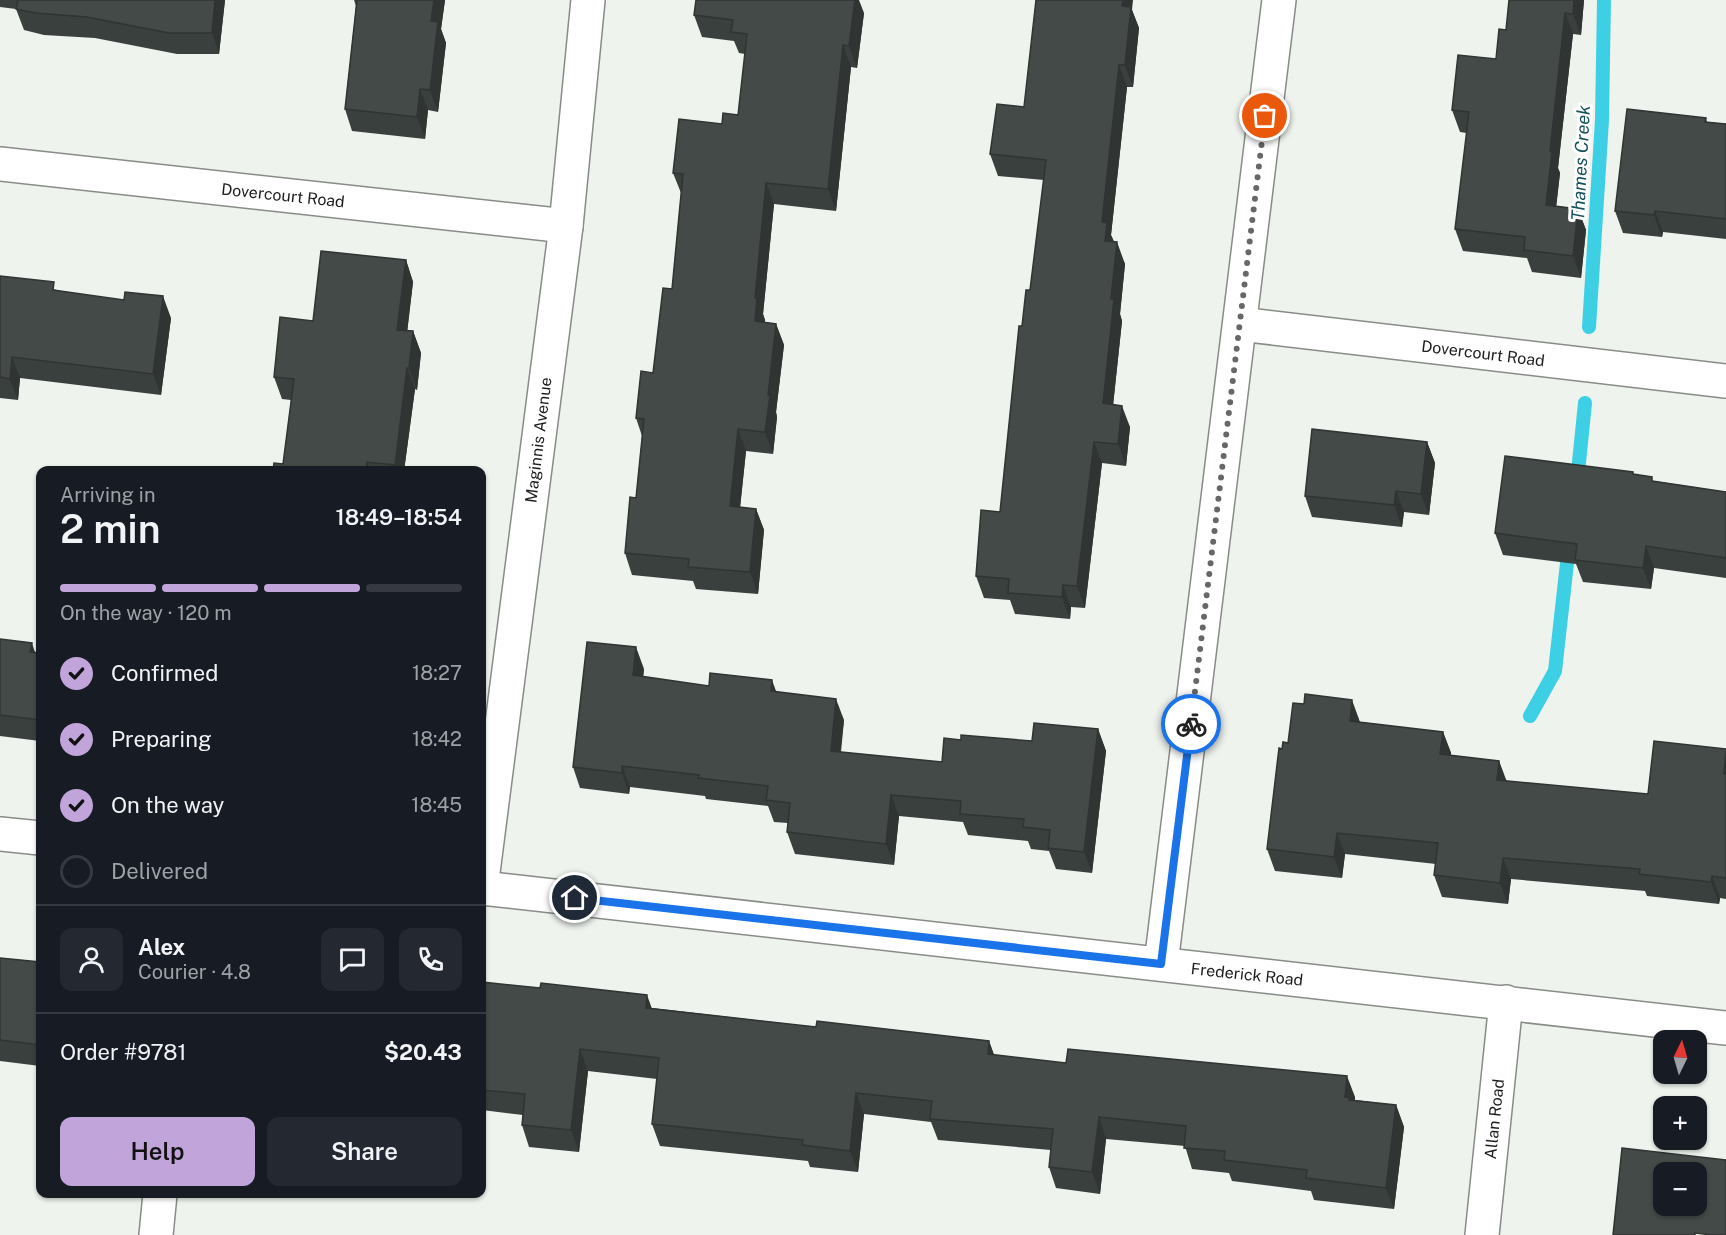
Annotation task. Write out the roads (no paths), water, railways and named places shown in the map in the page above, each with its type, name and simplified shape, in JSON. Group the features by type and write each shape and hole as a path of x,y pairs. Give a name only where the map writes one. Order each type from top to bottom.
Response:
{"street":[{"name":"Maginnis Avenue","path":"486,849 566,226 588,0"},
{"path":"1161,964 1279,0"},
{"name":"Dovercourt Road","path":"0,164 566,226"},
{"name":"Dovercourt Road","path":"1240,324 1726,381"},
{"path":"0,834 36,838"},
{"name":"Frederick Road","path":"486,888 1726,1028"},
{"name":"Allan Road","path":"1482,1235 1506,1002"},
{"path":"156,1235 160,1198"}],"waterway":[{"name":"Thames Creek","path":"1589,327 1602,120 1604,0"},
{"name":"Thames Creek","path":"1577,482 1585,403"},
{"name":"Thames Creek","path":"1530,716 1555,671 1569,545"}]}
